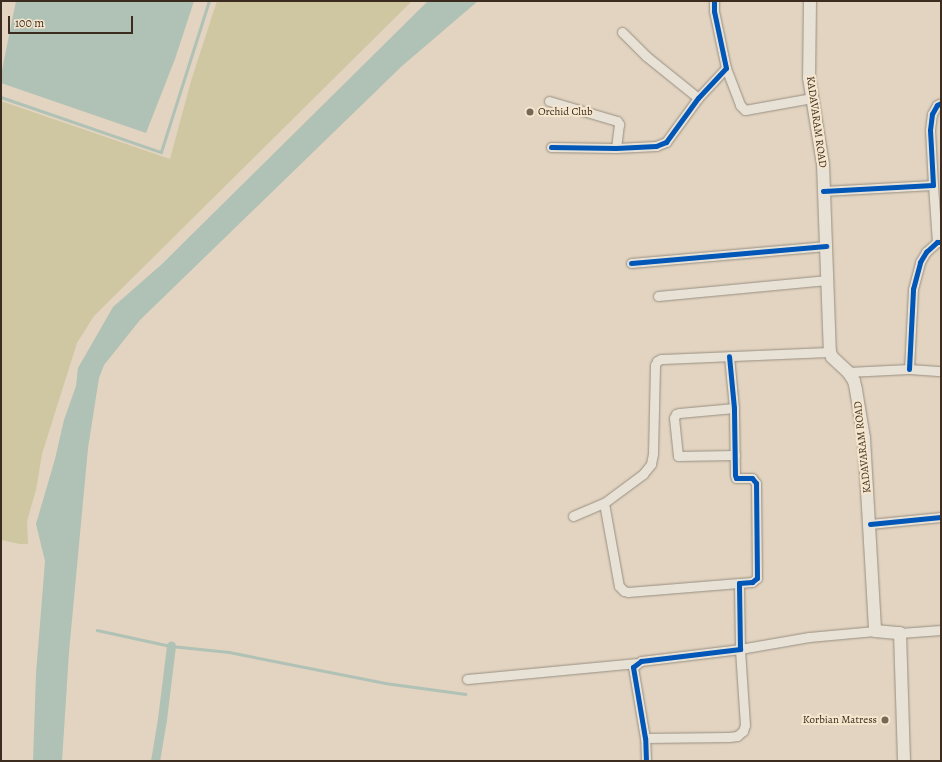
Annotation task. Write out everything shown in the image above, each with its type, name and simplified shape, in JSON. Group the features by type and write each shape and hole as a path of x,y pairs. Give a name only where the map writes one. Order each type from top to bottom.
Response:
{"main road":[{"name":"KADAVARAM ROAD","path":"810,1 809,78 822,164 830,352 832,357 848,372 854,381 864,438 875,631"},
{"path":"875,631 900,633 904,761"}],"street":[{"path":"714,1 714,11 726,68 740,105 744,110 812,98"},
{"path":"622,32 646,56 698,98"},
{"path":"551,146 616,148 656,146 666,142 698,98 726,68"},
{"path":"549,102 617,120 619,124 616,148"},
{"path":"909,369 912,289 920,262 926,252 939,242 933,185 930,130 932,114 937,105 941,103"},
{"path":"824,191 933,185"},
{"path":"631,263 826,246"},
{"path":"658,296 827,280"},
{"path":"573,516 604,503 643,474 650,464 653,454 654,365 657,361 662,359 830,352"},
{"path":"604,503 619,586 624,591 637,592 755,581 758,574 756,483 752,478 736,478 734,408 729,356"},
{"path":"848,372 909,369 941,371"},
{"path":"734,408 679,413 676,414 674,418 678,456 735,455"},
{"path":"870,524 941,517"},
{"path":"646,738 729,737 737,736 743,731 745,725 740,649 738,583"},
{"path":"900,633 941,630"},
{"path":"467,679 635,663 740,649 809,637 875,631"},
{"path":"635,663 633,667 633,674 646,738 646,761"}],"shaded area":[{"path":"16,1 194,1 175,59 146,133 1,83 1,75"},
{"path":"217,1 412,1 94,316 77,343 42,454 36,490 27,521 28,544 1,540 1,101 170,159 191,81"},
{"path":"428,1 478,1 402,66 140,320 104,365 99,378 88,448 69,652 62,761 33,761 36,674 45,561 36,524 55,459 64,420 76,386 78,368 113,307 162,264"}],"waterway":[{"path":"1,97 161,152 209,1"},
{"path":"97,630 171,646 229,652 385,683 465,694"},
{"path":"155,761 171,646"}],"cycle path":[{"path":"551,147 616,148 656,146 666,142 698,98 726,68 714,11 714,1"},
{"path":"823,191 933,185 930,130 932,114 937,105 941,103"},
{"path":"909,369 913,289 920,262 926,252 937,242 941,242"},
{"path":"631,263 826,246"},
{"path":"646,761 645,738 633,667 641,661 740,649 739,583 752,582 757,578 756,483 752,478 736,478 735,475 734,408 729,356"},
{"path":"870,524 941,517"}],"place":[{"name":"Orchid Club","path":"530,112"},
{"name":"Korbian Matress","path":"885,720"}]}
